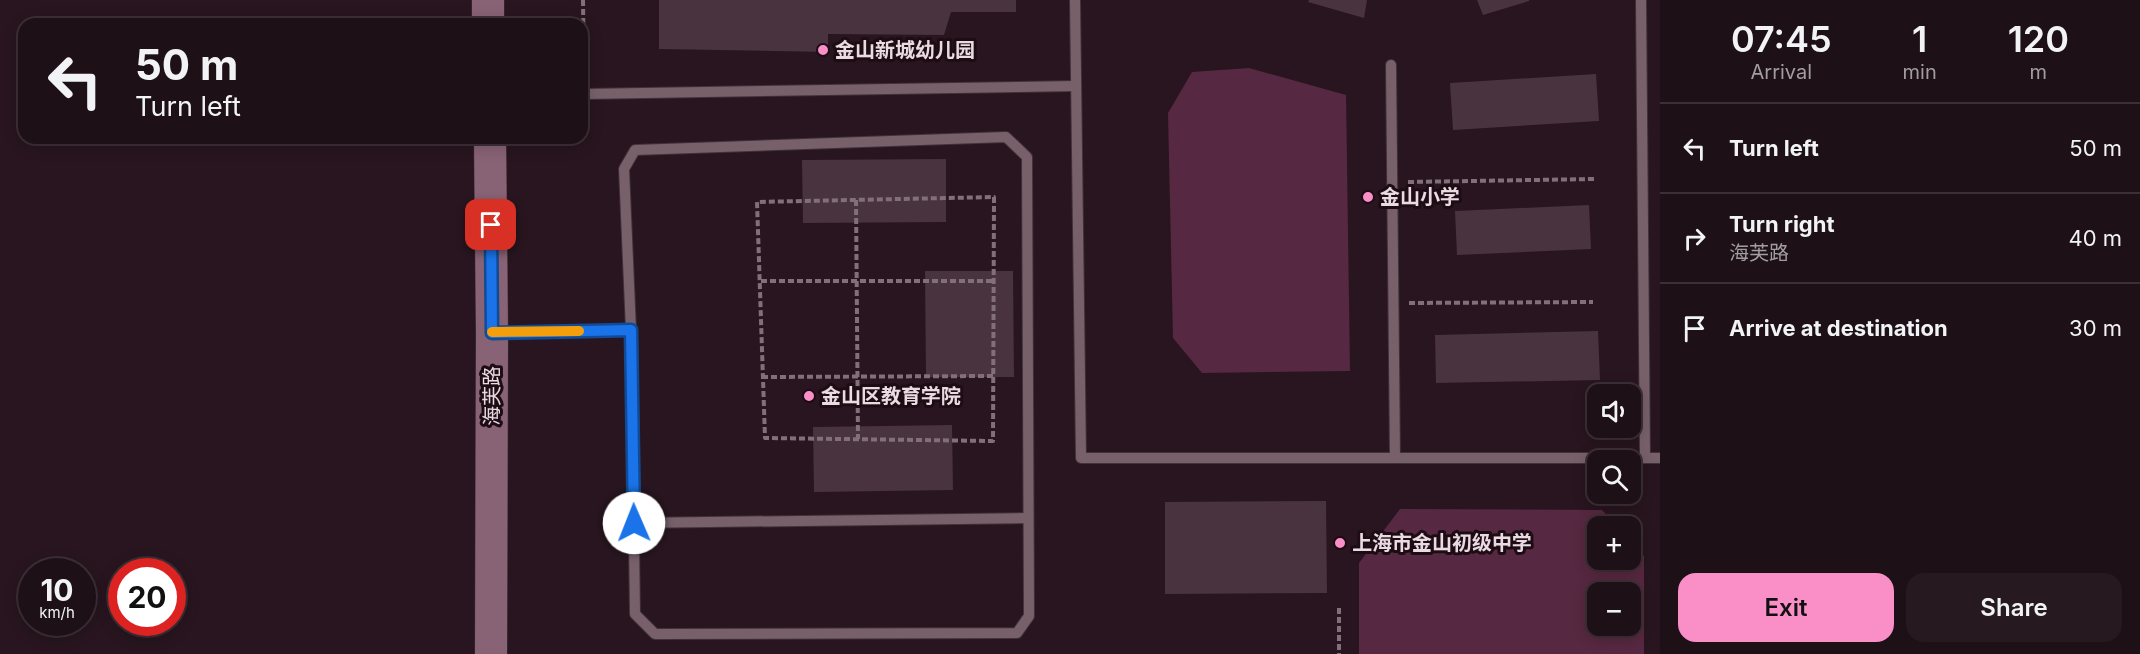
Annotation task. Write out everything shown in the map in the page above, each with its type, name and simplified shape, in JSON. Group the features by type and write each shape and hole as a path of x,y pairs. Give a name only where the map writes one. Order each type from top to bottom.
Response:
{"street":[{"path":"488,0 488,18"},
{"name":"海芙路","path":"490,144 491,654"}],"lane":[{"path":"1075,0 1081,458 1660,458"},
{"path":"1641,0 1645,458"},
{"path":"1392,65 1395,458"},
{"path":"588,94 1076,86"},
{"path":"1006,137 1027,157 1029,616 1017,633 655,634 635,614 631,330 624,168 635,150 1006,137"},
{"path":"492,333 631,330"},
{"path":"634,523 1028,518"}],"path":[{"path":"583,0 583,18"},
{"path":"1392,182 1595,179"},
{"path":"994,197 994,280 993,441 765,438 757,202 994,197"},
{"path":"856,200 858,440"},
{"path":"760,281 994,280"},
{"path":"1394,303 1593,302"},
{"path":"762,376 994,376"},
{"path":"1339,608 1339,654"}],"shaded area":[{"path":"1249,68 1346,95 1350,371 1202,373 1173,338 1168,113 1192,72"},
{"path":"1400,509 1602,510 1608,516 1587,516 1587,570 1641,570 1641,553 1644,556 1644,654 1359,654 1359,563"}],"building":[{"path":"659,0 1016,0 1016,12 951,12 944,35 828,34 828,52 659,49"},
{"path":"1309,0 1367,0 1364,18 1308,2"},
{"path":"1477,0 1529,0 1529,1 1483,15"},
{"path":"1596,74 1599,121 1453,130 1450,83"},
{"path":"946,159 946,222 803,223 802,160"},
{"path":"1589,205 1591,249 1457,255 1455,211"},
{"path":"925,271 1013,271 1014,377 926,377"},
{"path":"1598,331 1600,380 1436,383 1435,335"},
{"path":"952,425 953,490 814,492 813,427"},
{"path":"1326,501 1327,593 1165,594 1165,502"}],"slow traffic":[{"path":"492,332 579,331"}],"place":[{"name":"金山新城幼儿园","path":"823,50"},
{"name":"金山小学","path":"1368,197"},
{"name":"金山区教育学院","path":"809,396"},
{"name":"上海市金山初级中学","path":"1340,543"}],"route":[{"path":"491,225 492,333 631,330 634,523"}]}
